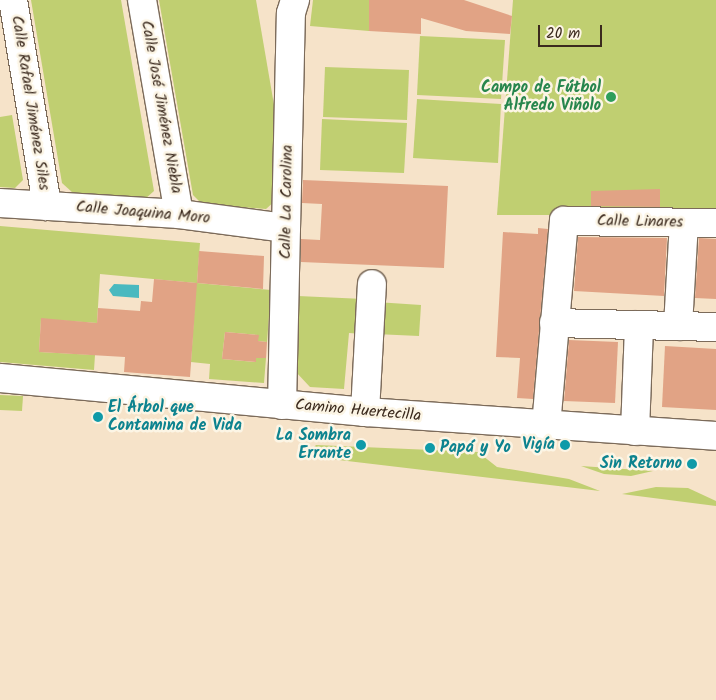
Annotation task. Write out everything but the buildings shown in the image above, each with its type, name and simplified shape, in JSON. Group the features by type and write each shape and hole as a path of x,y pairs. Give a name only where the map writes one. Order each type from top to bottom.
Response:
{"street":[{"name":"Calle Rafael Jiménez Siles","path":"13,0 47,206"},
{"name":"Calle José Jiménez Niebla","path":"142,0 178,214"},
{"name":"Calle La Carolina","path":"282,405 290,4"},
{"name":"Calle Joaquina Moro","path":"0,203 178,214 286,228"},
{"name":"Calle Linares","path":"554,323 564,220 716,223"},
{"path":"678,326 684,223"},
{"path":"365,412 372,284"},
{"path":"546,426 554,323 716,327"},
{"path":"635,432 639,325"},
{"name":"Camino Huertecilla","path":"0,378 365,412 546,426 716,436"}],"green space":[{"path":"31,0 121,0 154,191 145,199 73,193 62,183"},
{"path":"159,0 256,0 279,134 276,200 266,209 202,204 193,195"},
{"path":"313,0 369,0 369,31 310,26"},
{"name":"Campo de Fútbol Alfredo Viñolo","path":"513,0 716,0 716,215 497,215"},
{"path":"420,36 505,40 501,99 417,95"},
{"path":"325,67 409,70 407,120 323,117"},
{"path":"417,99 501,104 498,163 413,158"},
{"path":"12,115 23,180 15,188 0,187 0,117"},
{"path":"322,119 407,123 404,173 320,170"},
{"path":"0,226 200,243 197,283 271,290 267,342 258,341 258,335 225,332 222,359 255,362 256,358 266,358 264,383 209,379 210,364 191,362 196,283 100,274 97,323 41,319 39,352 95,355 94,370 0,362"},
{"path":"298,296 364,299 363,334 349,333 344,389 310,387 295,371"},
{"path":"376,302 421,305 419,336 375,334"},
{"path":"0,395 23,396 22,411 0,410"},
{"path":"316,445 478,452 497,467 569,479 600,491 305,456"},
{"path":"581,466 653,471 631,476 604,474"},
{"path":"656,487 688,488 716,501 716,506 622,494"}],"water":[{"path":"114,284 139,285 139,298 113,296 109,290"}],"place":[{"name":"Campo de Fútbol Alfredo Viñolo","path":"611,97"},
{"name":"El Árbol que Contamina de Vida","path":"98,417"},
{"name":"La Sombra Errante","path":"361,445"},
{"name":"Vigía","path":"565,445"},
{"name":"Papá y Yo","path":"430,448"},
{"name":"Sin Retorno","path":"692,464"}]}
